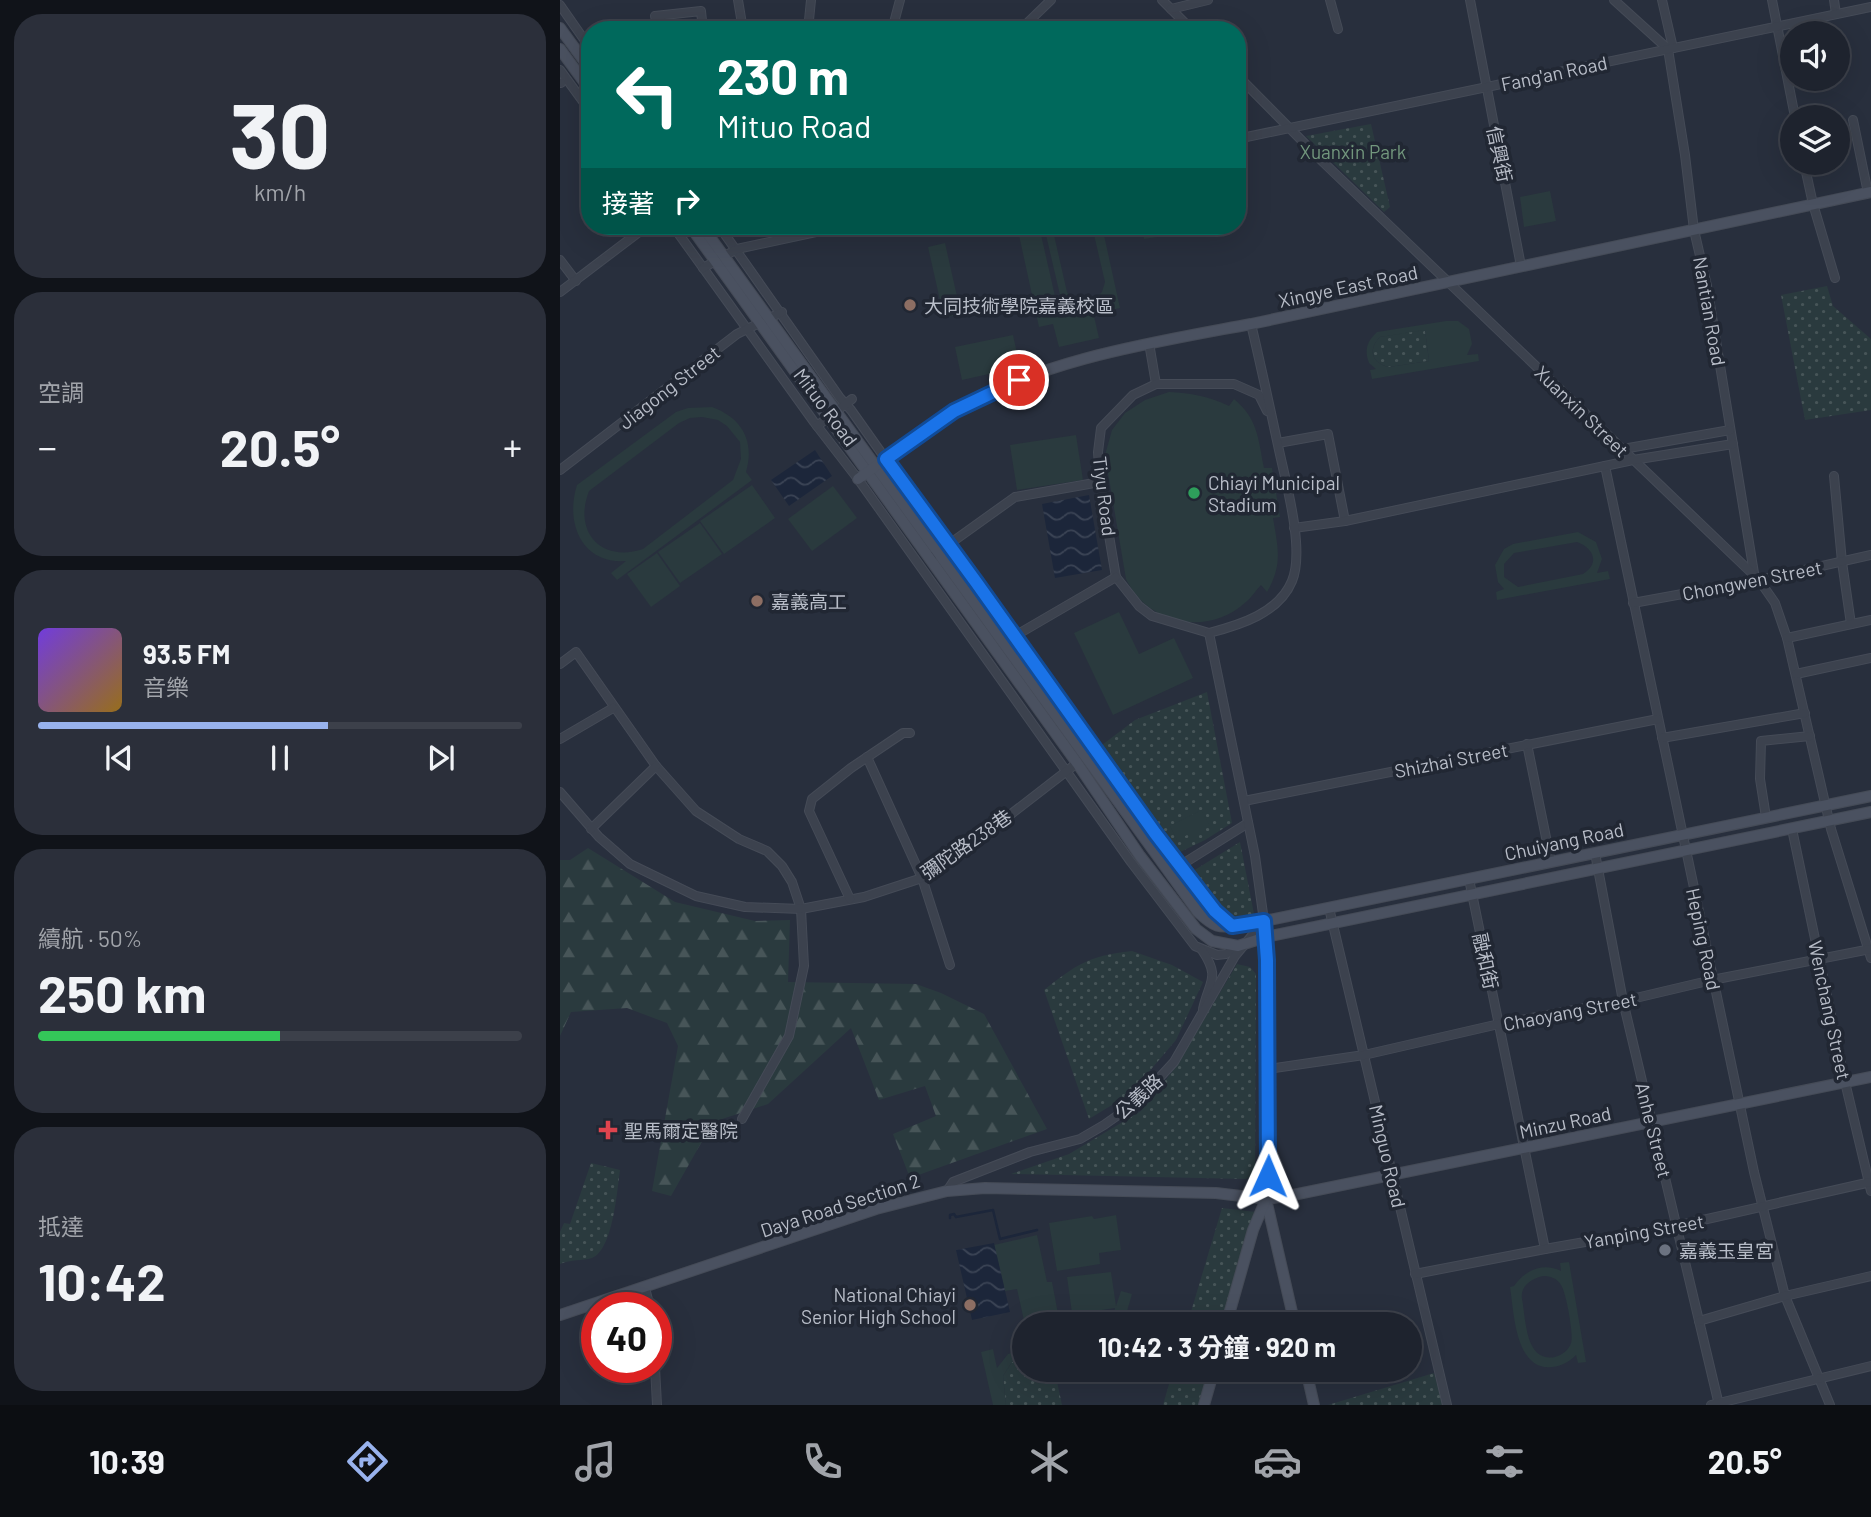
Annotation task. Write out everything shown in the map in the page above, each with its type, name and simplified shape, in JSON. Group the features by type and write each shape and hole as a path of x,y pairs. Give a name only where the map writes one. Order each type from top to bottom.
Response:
{"street":[{"path":"685,0 687,12"},
{"path":"738,0 742,21"},
{"path":"808,21 811,0"},
{"path":"894,21 900,0"},
{"path":"1029,21 1051,0"},
{"path":"1162,0 1183,21"},
{"path":"1171,9 1208,0"},
{"path":"1330,0 1338,29"},
{"name":"信興街","path":"1470,0 1521,266"},
{"path":"1614,0 1670,48"},
{"name":"Nantian Road","path":"1662,0 1694,230 1707,286 1756,577"},
{"path":"1772,0 1793,105"},
{"path":"1835,0 1836,14"},
{"path":"560,5 581,35"},
{"name":"Fang'an Road","path":"1246,137 1871,7"},
{"path":"656,21 655,16 701,11 702,21"},
{"path":"560,28 581,57"},
{"path":"560,49 581,78"},
{"path":"560,69 581,98"},
{"name":"Xuanxin Street","path":"1246,84 1756,577 1775,603 1796,674 1829,821 1870,952"},
{"path":"1853,120 1869,192"},
{"path":"1807,175 1835,278"},
{"name":"Xingye East Road","path":"872,469 954,411 1019,380 1149,343 1251,324 1869,192"},
{"path":"560,292 636,235"},
{"name":"Mituo Road","path":"680,235 704,268 841,408"},
{"name":"Mituo Road","path":"698,235 720,258"},
{"name":"Mituo Road","path":"707,235 817,426 872,469 950,541 976,582 1018,635 1155,833 1215,911 1232,926"},
{"name":"Mituo Road","path":"726,235 782,312 841,408 872,469 929,559 956,597 1001,649 1198,912 1209,923 1223,928 1264,921"},
{"path":"704,268 737,249 802,235"},
{"path":"560,260 576,281"},
{"name":"Jiagong Street","path":"560,470 758,322 782,312"},
{"name":"Tiyu Road","path":"1209,633 1242,625 1281,599 1292,581 1297,562 1294,528 1278,443 1251,324"},
{"path":"1149,343 1157,384"},
{"name":"Tiyu Road","path":"1116,577 1100,482 1098,452 1101,429 1112,415 1133,395 1157,384 1234,384 1259,395 1274,425"},
{"path":"817,426 841,408"},
{"path":"1623,449 1730,430"},
{"path":"1278,443 1328,434 1345,520"},
{"path":"1294,528 1345,520 1633,460 1733,444"},
{"name":"Heping Road","path":"1605,466 1762,1207 1785,1296 1830,1405"},
{"name":"Mituo Road","path":"872,469 956,597 990,665 1152,890 1195,946 1201,948"},
{"path":"1834,477 1851,624"},
{"path":"929,559 950,541 1015,497 1100,482"},
{"name":"Chongwen Street","path":"1633,603 1871,555"},
{"path":"990,665 1001,649 1018,635 1116,577 1131,597 1152,616 1209,633 1244,801 1266,937 1266,1199 1292,1312"},
{"path":"956,597 976,582"},
{"path":"1787,638 1871,620"},
{"name":"Mituo Road","path":"1001,649 1140,856 1196,929 1212,941 1242,944"},
{"path":"560,664 576,652 656,766 695,811 739,839 767,850 792,882 801,909 803,966 789,1036 743,1119"},
{"path":"1796,674 1871,658"},
{"path":"560,739 613,708"},
{"path":"1662,738 1805,713"},
{"name":"Shizhai Street","path":"1244,801 1658,719"},
{"path":"850,899 809,811 812,799 867,757 903,733 910,733"},
{"path":"1766,817 1760,779 1761,741 1810,736"},
{"path":"1527,744 1551,862"},
{"path":"867,757 922,878 950,965"},
{"name":"彌陀路238巷","path":"560,792 591,830 630,864 696,896 745,907 801,909 864,897 922,878 975,842 1077,763"},
{"path":"591,830 656,766"},
{"name":"Chuiyang Road","path":"1264,921 1871,796"},
{"name":"Chuiyang Road","path":"1266,937 1871,812"},
{"path":"1181,865 1248,823"},
{"name":"Wenchang Street","path":"1792,829 1845,1082 1870,1185"},
{"name":"Anhe Street","path":"1595,853 1623,1001 1716,1404"},
{"name":"融和街","path":"1469,879 1545,1249"},
{"name":"Minguo Road","path":"1329,908 1447,1405"},
{"name":"公義路","path":"947,1191 953,1182 1030,1152 1080,1139 1138,1101 1174,1062 1242,944 1264,921"},
{"path":"1201,948 1217,955 1226,954 1242,944 1266,937"},
{"path":"1200,1020 1214,977 1210,961 1201,948"},
{"name":"Chaoyang Street","path":"1268,1069 1364,1055 1712,980 1870,952"},
{"name":"Minzu Road","path":"1266,1199 1871,1077"},
{"name":"Yanping Street","path":"1415,1274 1676,1226 1870,1185"},
{"name":"Daya Road Section 2","path":"561,1312 645,1288 876,1209 947,1191 985,1188 1216,1193 1266,1199"},
{"path":"1230,1312 1266,1199"},
{"path":"1699,1321 1785,1296 1871,1276"},
{"path":"645,1288 646,1292"},
{"path":"1716,1404 1871,1366"},
{"path":"1204,1405 1211,1382"},
{"path":"1309,1382 1314,1405"},
{"path":"656,1383 657,1405"}],"green space":[{"name":"Xuanxin Park","path":"1371,124 1390,207 1384,212 1306,136"},
{"path":"1550,191 1556,221 1524,227 1520,197"},
{"path":"1019,235 1041,235 1060,318 1093,312 1099,338 1059,347 1053,324 1039,327"},
{"path":"1046,235 1054,235 1067,292 1078,301 1086,302 1093,301 1102,292 1105,282 1094,235 1104,235 1120,308 1111,310 1108,298 1096,308 1077,309 1060,295"},
{"path":"1143,235 1171,235 1144,239"},
{"path":"945,243 961,314 944,318 928,247"},
{"path":"1827,286 1833,306 1871,339 1871,410 1805,420 1781,295"},
{"path":"1458,321 1469,329 1472,344 1467,355 1478,354 1479,361 1372,379 1370,370 1376,369 1369,363 1367,350 1369,342 1377,332","holes":["1425,330 1429,361 1389,367 1375,359 1374,346 1380,337"]},
{"path":"1425,329 1429,361 1389,367 1375,359 1374,346 1380,337"},
{"path":"1013,335 1020,367 962,380 955,347"},
{"name":"Chiayi Municipal Stadium","path":"1169,392 1199,396 1229,406 1234,399 1252,422 1264,468 1272,468 1280,517 1273,518 1278,556 1272,582 1267,592 1261,585 1246,602 1231,613 1214,620 1180,621 1164,616 1136,595 1126,579 1105,455 1112,430 1125,413 1145,400"},
{"path":"712,407 738,424 747,441 749,450 746,472 752,480 617,580 611,573 626,561 598,556 580,538 573,513 577,485 676,412 688,408","holes":["702,417 718,420 727,426 740,442 741,459 733,480 643,549 615,552 594,541 585,519 589,491 679,423"]},
{"path":"1076,435 1083,480 1017,490 1010,445"},
{"path":"752,485 775,518 724,554 700,521"},
{"path":"833,486 857,518 812,551 788,519"},
{"path":"700,523 722,554 680,583 658,552"},
{"path":"1578,532 1596,542 1602,559 1597,573 1608,571 1610,579 1497,600 1496,592 1504,589 1498,582 1495,565 1504,549 1513,544","holes":["1577,542 1593,556 1592,566 1583,574 1518,587 1504,577 1504,564 1514,553"]},
{"path":"657,553 680,586 651,607 627,574"},
{"path":"1119,612 1139,654 1174,638 1193,678 1113,715 1074,633"},
{"path":"1207,692 1232,823 1174,855 1102,745 1135,720"},
{"path":"1201,810 1209,824 1177,840 1170,826"},
{"path":"1240,842 1254,914 1226,918 1193,871"},
{"path":"588,848 675,902 755,921 790,920 788,982 916,984 984,1014 1047,1129 910,1178 893,1134 936,1116 925,1086 879,1100 851,1028 768,1104 713,1122 671,1196 652,1191 678,1046 667,1023 627,1008 571,1012 560,1036 560,860 570,860"},
{"path":"1132,951 1172,965 1203,982 1176,1040 1130,1094 1089,1119 1044,990 1084,963"},
{"path":"1237,964 1250,967 1256,974 1255,1174 1246,1179 1011,1174 1069,1154 1141,1111 1175,1068"},
{"path":"591,1163 620,1170 609,1232 605,1244 592,1258 560,1264 560,1232 564,1223 570,1224"},
{"path":"1222,1208 1256,1212 1228,1312 1191,1312"},
{"path":"1116,1215 1121,1250 1099,1253 1100,1264 1057,1271 1049,1223"},
{"path":"1037,1235 1047,1282 1052,1282 1058,1312 1022,1312 1017,1289 1005,1291 994,1245"},
{"path":"1569,1262 1586,1362 1578,1363 1576,1355 1559,1366 1540,1366 1530,1360 1519,1338 1510,1287 1535,1269 1548,1267 1561,1271 1560,1263","holes":["1551,1277 1561,1285 1570,1323 1570,1346 1555,1357 1545,1357 1538,1353 1532,1347 1526,1328 1523,1290 1534,1279"]},
{"path":"1111,1272 1116,1306 1121,1291 1132,1294 1127,1312 1114,1312 1115,1308 1102,1312 1072,1312 1067,1277"},
{"path":"993,1349 997,1368 1008,1354 1012,1353 1012,1362 1003,1376 1006,1405 993,1405 981,1352"},
{"path":"1012,1362 1012,1382 1057,1382 1062,1405 1006,1405 1003,1376"},
{"path":"1434,1373 1443,1405 1328,1405 1404,1382 1422,1382 1422,1377"},
{"path":"1170,1382 1207,1382 1200,1405 1163,1405"}],"water":[{"path":"815,450 832,476 789,506 771,480"},
{"path":"1089,495 1102,570 1055,578 1042,504"},
{"path":"994,1243 1010,1312 972,1320 956,1250"}],"waterway":[{"path":"950,1218 950,1215 954,1214 956,1217 993,1210 1000,1239 1037,1230"}],"place":[{"name":"大同技術學院嘉義校區","path":"910,305"},
{"name":"Chiayi Municipal Stadium","path":"1194,493"},
{"name":"嘉義高工","path":"757,601"},
{"name":"聖馬爾定醫院","path":"608,1130"},
{"name":"嘉義玉皇宮","path":"1665,1250"},
{"name":"National Chiayi Senior High School","path":"970,1305"}],"route":[{"path":"1019,380 954,411 886,459 1155,833 1215,911 1232,926 1264,921 1267,960 1268,1176"}]}
